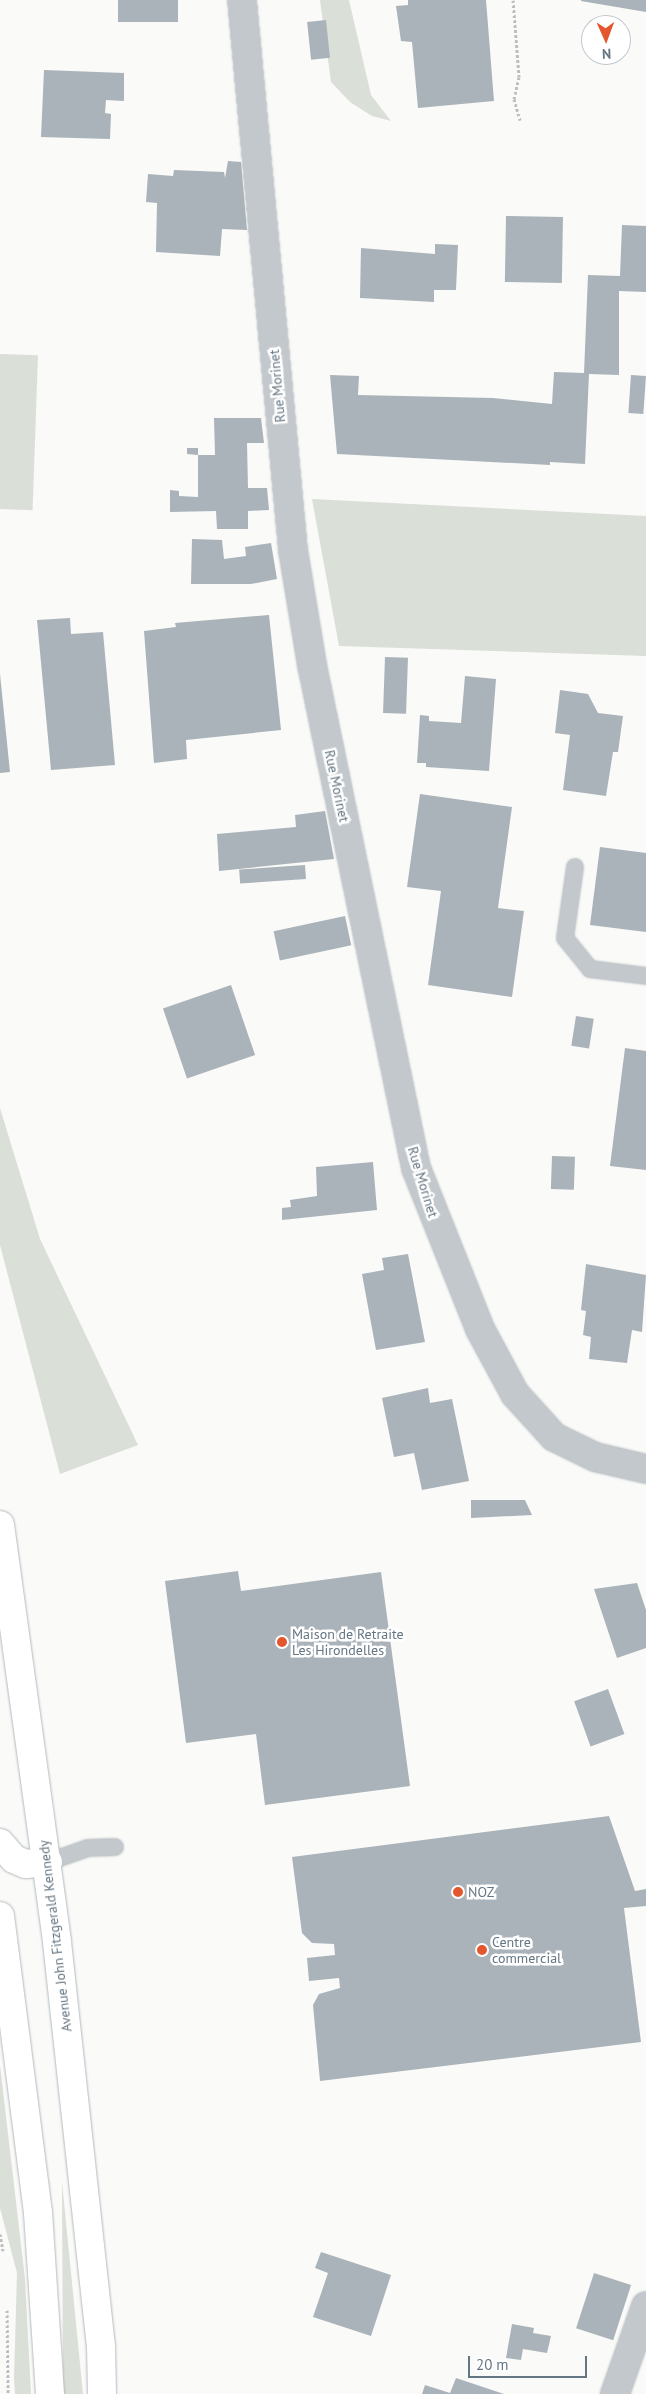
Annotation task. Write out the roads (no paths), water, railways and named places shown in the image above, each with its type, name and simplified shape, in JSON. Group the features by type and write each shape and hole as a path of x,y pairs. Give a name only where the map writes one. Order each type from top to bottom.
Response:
{"main road":[{"name":"Avenue John Fitzgerald Kennedy","path":"0,1525 6,1607 48,1862 101,2347 102,2394"},
{"path":"0,1843 14,1859 26,1864 48,1862"},
{"path":"0,1916 37,2204 50,2394"}],"street":[{"name":"Rue Morinet","path":"242,0 294,550 312,665 416,1168 480,1329 515,1394 554,1437 594,1457 646,1469"},
{"path":"615,2394 646,2306"},
{"name":"Avenue John Fitzgerald Kennedy","path":"101,2347 112,2394"}],"lane":[{"path":"575,867 565,938 590,969 646,976"},
{"path":"48,1862 88,1848 115,1847"}],"place":[{"name":"Maison de Retraite Les Hirondelles","path":"282,1642"},
{"name":"NOZ","path":"458,1892"},
{"name":"Centre commercial","path":"482,1950"}]}
